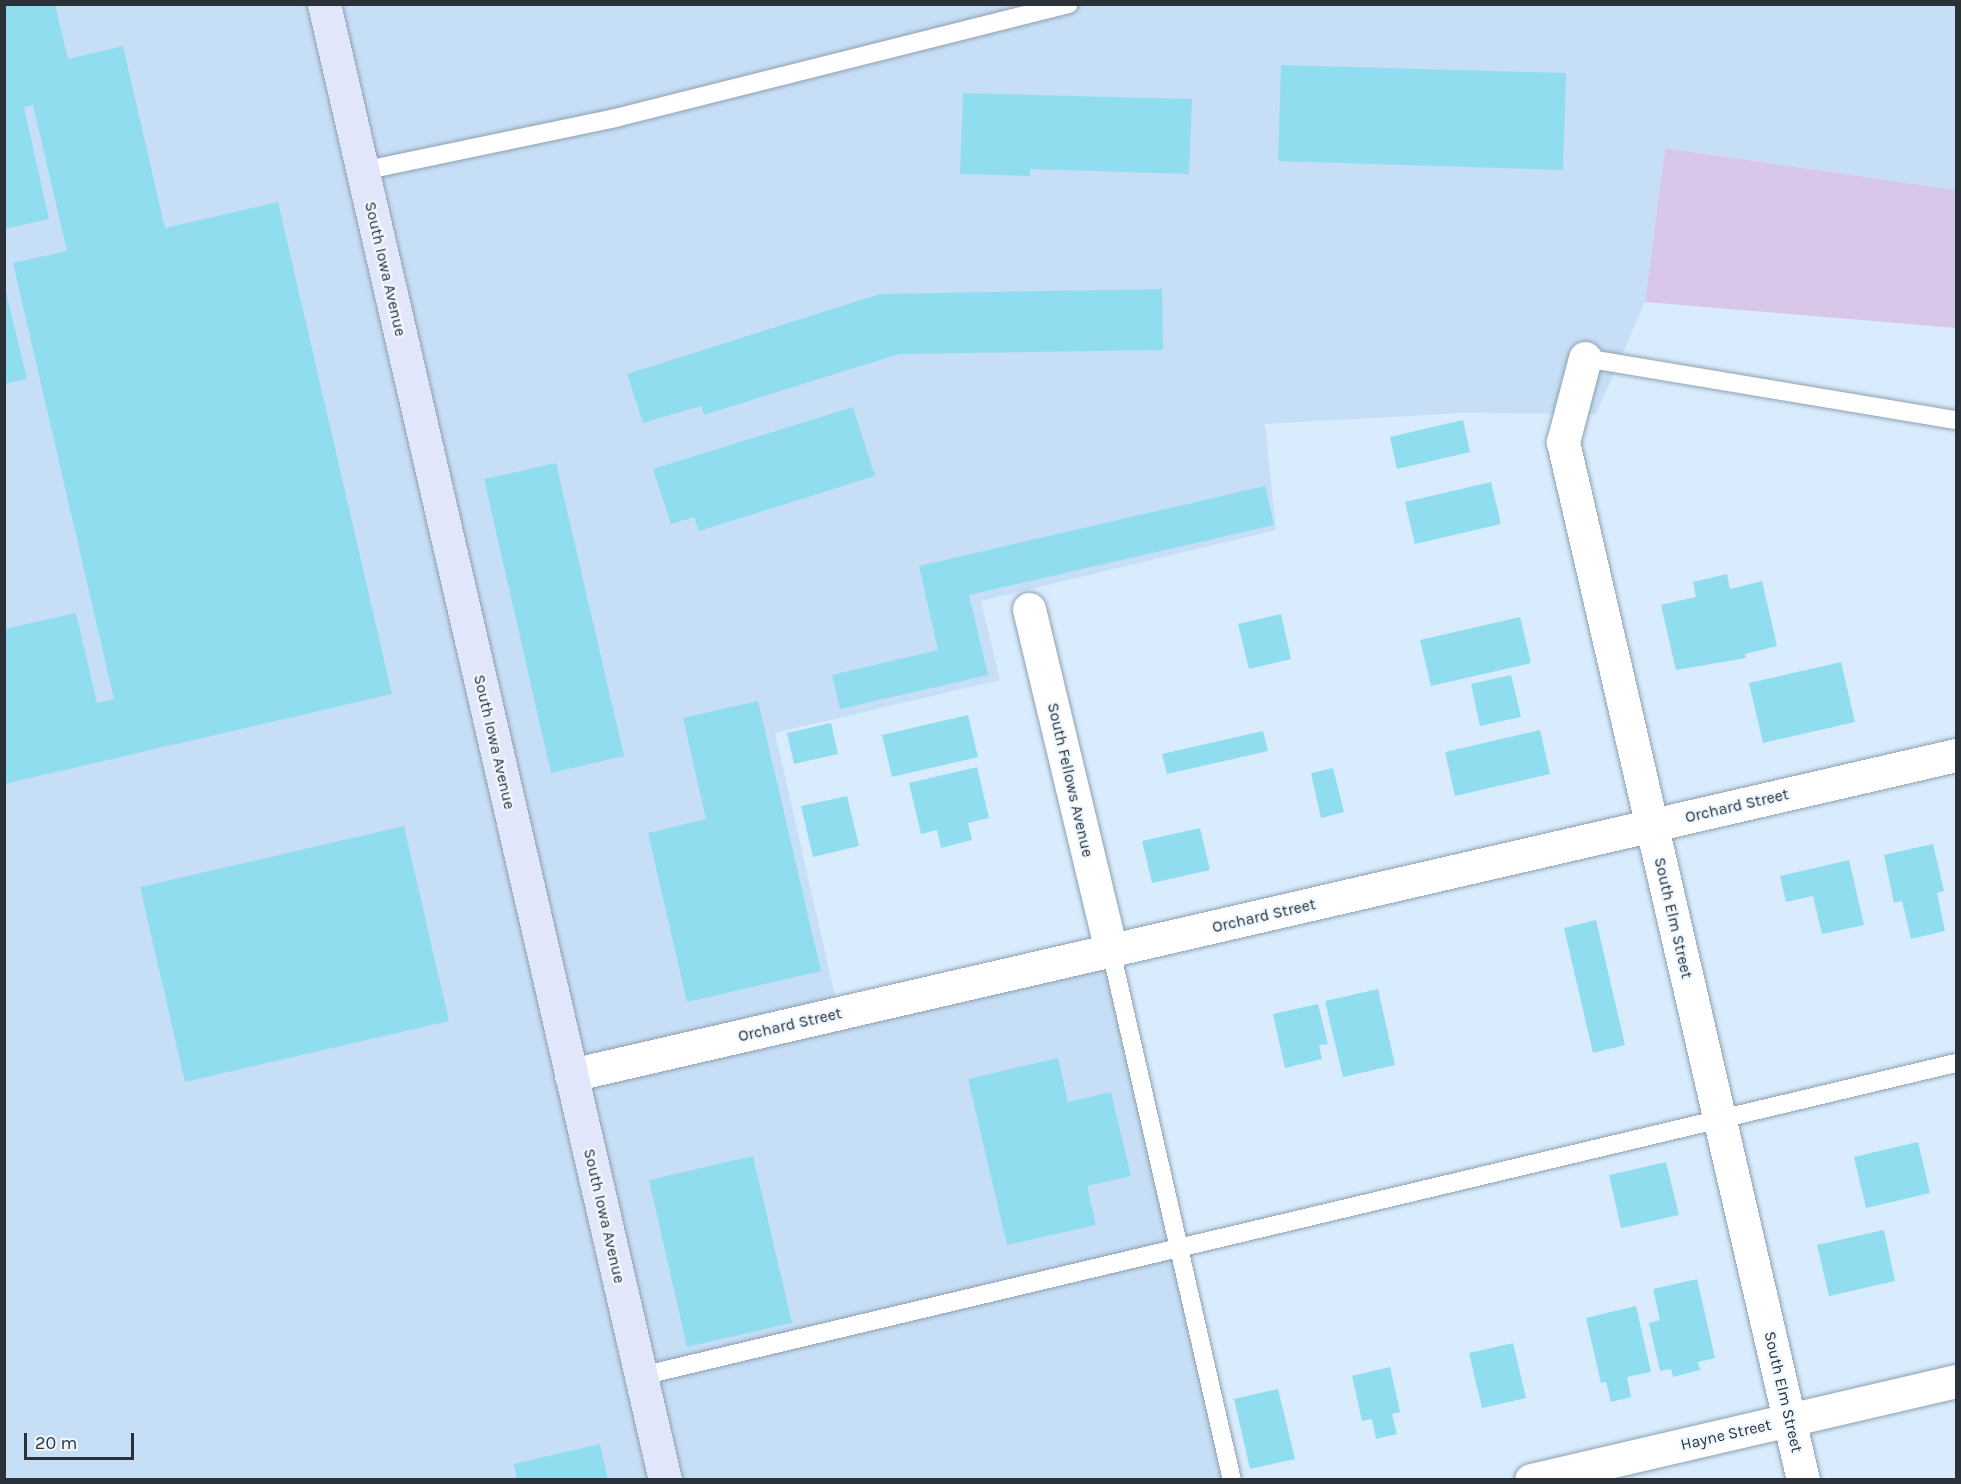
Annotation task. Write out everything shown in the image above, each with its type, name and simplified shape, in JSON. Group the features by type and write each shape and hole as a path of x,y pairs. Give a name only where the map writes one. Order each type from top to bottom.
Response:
{"main road":[{"name":"South Iowa Avenue","path":"324,4 665,1479"}],"street":[{"name":"South Elm Street","path":"1585,358 1563,442 1803,1479"},
{"name":"South Fellows Avenue","path":"1029,609 1111,951"},
{"name":"Orchard Street","path":"571,1075 1956,755"},
{"name":"Hayne Street","path":"1531,1479 1956,1381"}],"lane":[{"path":"362,171 615,118 1069,4"},
{"path":"1585,358 1956,420"},
{"path":"1111,951 1182,1248 1232,1479"},
{"path":"641,1376 1956,1063"}],"shaded area":[{"path":"5,5 1956,5 1956,190 1665,148 1645,302 1596,414 1461,413 1265,424 1276,530 981,601 1000,680 775,733 839,1013 1111,951 1232,1479 5,1480"},
{"path":"1665,148 1956,190 1956,328 1645,302"}],"building":[{"path":"4,4 55,4 68,59 123,46 165,228 278,202 392,694 4,784 4,629 76,613 97,703 114,699 13,263 67,251 33,105 24,107 49,219 4,229"},
{"path":"1281,65 1566,73 1563,170 1278,161"},
{"path":"963,93 1192,99 1189,174 1030,169 1030,176 960,174"},
{"path":"4,284 27,379 4,384"},
{"path":"1162,289 1163,350 899,354 704,415 701,406 643,423 627,374 880,294"},
{"path":"853,407 875,476 699,531 694,517 671,524 653,469"},
{"path":"1463,420 1470,452 1397,469 1390,437"},
{"path":"556,463 624,756 551,773 484,479"},
{"path":"1491,482 1501,524 1415,544 1405,502"},
{"path":"1265,486 1274,525 969,595 988,675 840,709 832,675 938,650 919,566"},
{"path":"1727,574 1730,589 1762,581 1777,646 1745,654 1746,658 1676,670 1661,605 1696,597 1693,582"},
{"path":"1281,614 1291,659 1249,669 1238,624"},
{"path":"1520,617 1531,663 1431,686 1420,640"},
{"path":"1841,662 1855,722 1763,743 1749,683"},
{"path":"1511,675 1521,717 1480,726 1471,684"},
{"path":"758,701 821,971 687,1002 648,833 706,819 683,718"},
{"path":"968,715 978,757 892,777 882,735"},
{"path":"831,723 838,754 794,764 787,733"},
{"path":"1540,730 1550,774 1455,796 1445,752"},
{"path":"1263,731 1268,751 1167,774 1162,754"},
{"path":"977,767 989,818 968,823 972,840 941,848 937,830 921,834 909,783"},
{"path":"1333,768 1344,812 1321,818 1311,773"},
{"path":"847,796 859,846 813,857 801,806"},
{"path":"404,826 449,1021 185,1082 140,887"},
{"path":"1200,828 1210,870 1152,883 1142,841"},
{"path":"1933,844 1944,891 1937,893 1945,931 1911,939 1902,901 1894,903 1884,855"},
{"path":"1849,860 1864,925 1822,934 1813,896 1786,902 1780,876"},
{"path":"1596,920 1625,1045 1593,1053 1564,928"},
{"path":"1378,989 1395,1065 1343,1077 1325,1001"},
{"path":"1318,1004 1328,1044 1319,1045 1322,1059 1285,1068 1273,1014"},
{"path":"1058,1058 1068,1102 1111,1092 1131,1176 1087,1186 1096,1225 1007,1245 968,1079"},
{"path":"1918,1142 1930,1193 1866,1208 1854,1157"},
{"path":"753,1156 792,1323 687,1347 649,1180"},
{"path":"1666,1162 1679,1215 1621,1228 1609,1175"},
{"path":"1884,1230 1895,1281 1829,1296 1817,1245"},
{"path":"1697,1279 1715,1358 1698,1362 1700,1370 1673,1377 1671,1369 1660,1371 1649,1323 1660,1320 1653,1289"},
{"path":"1636,1306 1651,1372 1627,1377 1631,1397 1611,1402 1606,1382 1601,1383 1586,1318"},
{"path":"1513,1343 1526,1398 1482,1408 1469,1353"},
{"path":"1390,1367 1400,1412 1392,1414 1397,1434 1376,1439 1372,1419 1362,1421 1352,1376"},
{"path":"1278,1389 1295,1459 1250,1469 1234,1399"},
{"path":"600,1444 608,1480 517,1480 514,1464"}]}
